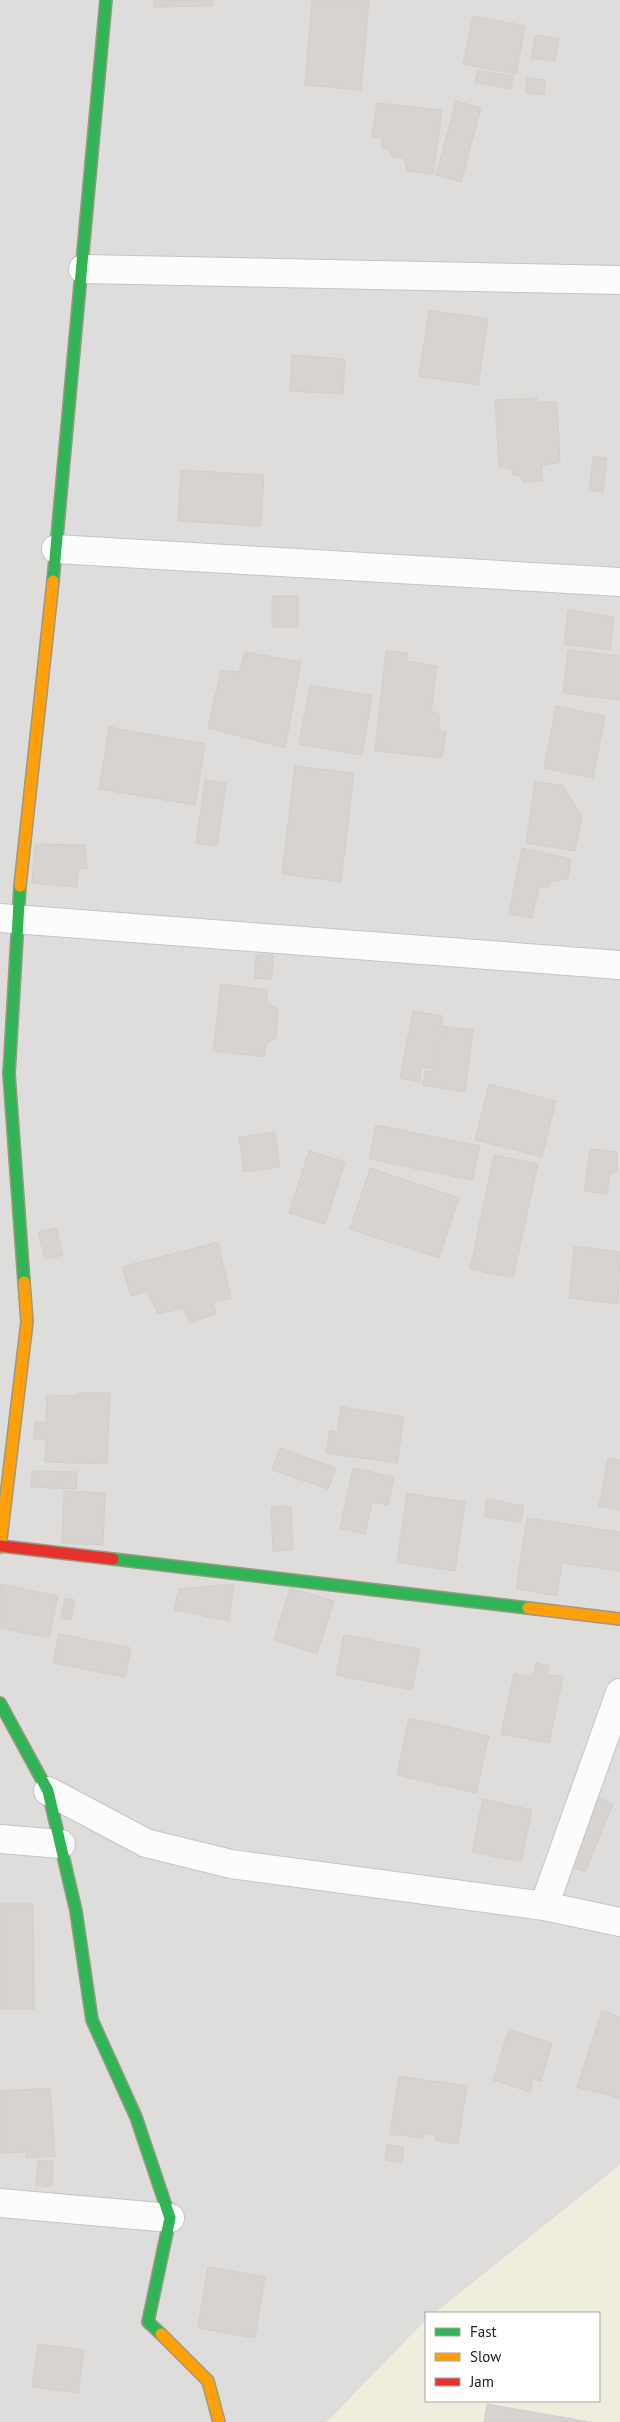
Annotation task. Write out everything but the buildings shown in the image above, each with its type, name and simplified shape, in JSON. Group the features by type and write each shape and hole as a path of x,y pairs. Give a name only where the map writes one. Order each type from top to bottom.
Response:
{"street":[{"path":"106,0 83,269 56,548 8,919 9,1074 27,1322 1,1547 620,1619"},
{"path":"83,269 620,280"},
{"path":"56,548 620,582"},
{"path":"8,919 620,965"},
{"path":"544,1906 620,1693"},
{"path":"0,1703 48,1790 76,1911 92,2020 136,2117 170,2218 148,2322 208,2381 219,2422"},
{"path":"48,1790 146,1843 231,1864 544,1906 620,1922"},
{"path":"0,1839 61,1844"},
{"path":"0,2203 170,2218"}],"shaded area":[{"path":"0,0 620,0 620,2165 436,2312 425,2312 425,2321 327,2422 0,2422"},
{"path":"620,2165 620,2422 327,2422 425,2321 425,2402 600,2402 600,2312 436,2312"}],"traffic: fast":[{"path":"53,581 106,0"},
{"path":"20,886 9,1074 24,1282"},
{"path":"113,1559 528,1608"},
{"path":"0,1703 48,1791 76,1911 92,2020 136,2117 170,2218 148,2322 161,2334"}],"traffic: slow":[{"path":"20,886 53,581"},
{"path":"0,1547 27,1322 24,1282"},
{"path":"528,1608 620,1619"},
{"path":"161,2334 208,2381 219,2422"}],"traffic: jam":[{"path":"1,1546 113,1559"}]}
